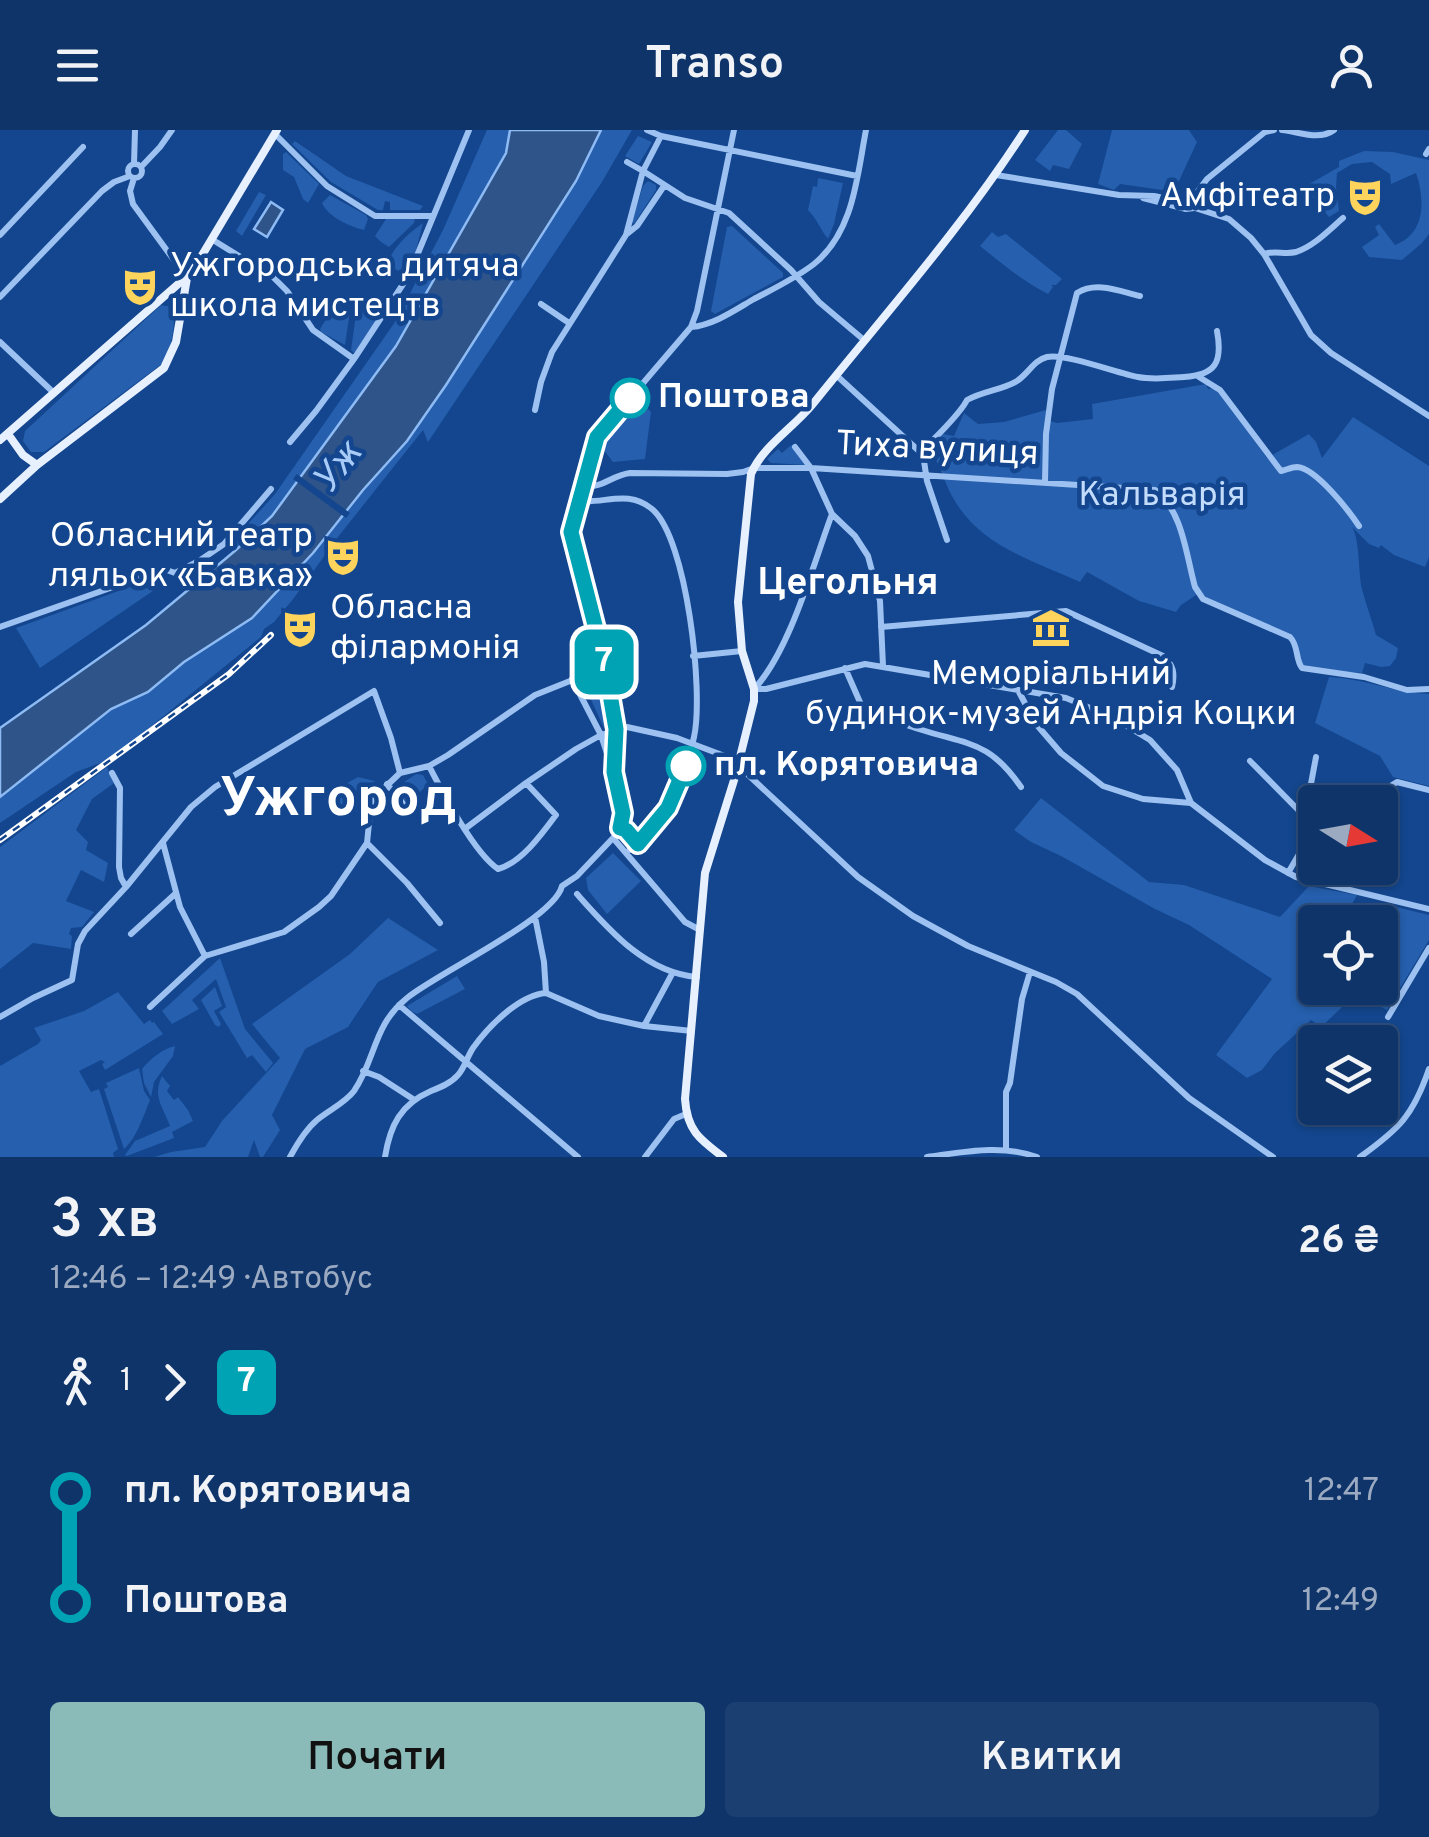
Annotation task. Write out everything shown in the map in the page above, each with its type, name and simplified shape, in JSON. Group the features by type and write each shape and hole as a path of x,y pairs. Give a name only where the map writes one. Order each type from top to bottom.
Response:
{"main road":[{"path":"723,1157 698,1137 686,1114 685,1099 705,873 752,714 754,689 742,651 739,586 748,490 754,468 807,410 965,218 1025,130"},
{"path":"37,465 4,437 186,278 213,240 276,132"},
{"path":"0,498 164,368 176,342 186,278"},
{"path":"163,298 175,305 179,318"}],"street":[{"path":"0,298 102,191 114,182 142,174 135,130"},
{"path":"138,165 172,130"},
{"path":"290,442 316,412 410,275 469,130"},
{"path":"647,130 857,176"},
{"path":"614,772 616,729 605,667 571,536 572,525 594,445 606,425 692,327 734,130"},
{"path":"692,327 711,323 796,276 823,256 848,216 866,130"},
{"path":"1196,208 1198,190 1207,179 1265,132 1274,130"},
{"path":"1286,130 1320,136 1334,130"},
{"path":"276,132 327,186 375,216 432,216"},
{"path":"535,410 552,352 621,246 643,171 661,136"},
{"path":"0,235 84,147"},
{"path":"627,162 686,198 728,212 819,302 864,340"},
{"path":"996,175 1154,196 1188,203 1229,219 1264,254 1310,336 1429,416"},
{"path":"132,177 134,204 186,278"},
{"path":"626,235 637,226 664,186"},
{"path":"1264,254 1291,254 1343,218"},
{"path":"213,240 273,277 312,330 354,359"},
{"path":"1044,482 1048,422 1059,358 1077,292 1083,288 1108,288 1140,296"},
{"path":"541,304 569,324"},
{"path":"919,451 967,400 1013,383 1043,358 1059,358 1139,377 1198,376 1213,368 1219,349 1217,331"},
{"path":"0,342 54,394"},
{"path":"836,375 919,451 947,540"},
{"path":"1198,376 1220,390 1281,470 1297,467 1310,472 1359,526"},
{"path":"795,447 811,468 832,514 855,536 868,556 880,600 883,666"},
{"name":"Тиха вулиця","path":"583,486 600,486 615,476 630,474 727,474 754,468 811,468 1156,490 1174,509 1203,599 1290,637 1302,668 1374,679 1407,690 1429,689"},
{"path":"1,624 164,568 175,573 224,544 272,489"},
{"path":"579,501 630,498 648,506 670,537 685,587 693,656 696,724 692,744 671,803 626,854"},
{"path":"754,689 778,654 832,514"},
{"path":"880,627 1066,611 1163,656 1175,674 1172,687"},
{"path":"693,656 742,651"},
{"path":"754,689 865,664 1066,698 1128,726 1158,748 1172,764 1191,803 1265,860 1296,877 1429,908"},
{"path":"150,1007 205,956 284,932 331,896 366,843 371,804 400,773 428,766 524,702 605,667"},
{"path":"845,668 863,709 977,745 996,757 1021,787"},
{"path":"290,1157 313,1123 354,1091 381,1028 399,1005 418,989 535,917 620,828 623,813 614,772 572,679"},
{"path":"1018,690 1045,736 1103,786 1143,799 1191,803"},
{"path":"0,1017 72,980 80,938 191,808 216,787 374,691 400,773"},
{"path":"466,828 526,782 616,729 666,735 724,755 886,898 944,934 1061,985 1085,1000 1180,1090 1272,1157"},
{"path":"1311,785 1316,757"},
{"path":"1250,761 1298,807"},
{"path":"428,766 494,868 501,870 530,846 556,815 526,782"},
{"path":"112,772 120,788 119,867 126,888"},
{"path":"1392,785 1397,782 1429,790"},
{"path":"387,784 405,806"},
{"path":"620,828 638,844"},
{"path":"614,838 685,922 700,930"},
{"path":"162,842 184,918 205,956"},
{"path":"366,843 440,923"},
{"path":"1288,872 1298,857"},
{"path":"577,876 577,894"},
{"path":"131,934 175,894"},
{"path":"560,894 577,894"},
{"path":"577,894 614,936 672,974 696,978"},
{"path":"535,917 546,993"},
{"path":"1388,1017 1429,948"},
{"path":"1006,1150 1006,1092 1030,972"},
{"path":"644,1026 672,974"},
{"path":"384,1157 389,1134 413,1099 449,1083 500,1017 530,998 546,993 615,1021 692,1031"},
{"path":"399,1005 578,1157"},
{"path":"1360,1157 1391,1135 1409,1114 1429,1069"},
{"path":"363,1070 413,1099"},
{"path":"645,1157 674,1119 686,1114"},
{"path":"927,1157 1006,1150 1037,1157"}],"green space":[{"path":"487,130 510,130 506,153 396,347 272,516 236,550 230,544 275,494 395,322 443,230"},
{"path":"601,130 632,130 602,182 428,442 423,430 261,637 111,759 76,772 0,823 0,797 111,709 148,692 184,662 252,618 313,553 407,441 576,181"},
{"path":"1058,130 1066,130 1082,144 1069,169 1053,165 1050,171 1035,160"},
{"path":"1112,130 1189,130 1197,142 1179,181 1162,190 1120,184 1114,190 1098,184"},
{"path":"638,136 652,142 639,164 625,156"},
{"path":"295,141 346,176 423,206 420,210 390,210 390,202 385,201 383,210 378,210 331,182 292,144"},
{"path":"1364,151 1429,160 1429,234 1402,260 1369,257 1362,247 1379,235 1375,227 1379,224 1395,245 1413,233 1421,204 1416,173 1391,184 1390,174 1372,162 1352,164 1337,173 1339,211 1329,217 1304,187 1339,167 1339,161"},
{"path":"286,152 319,184 308,203 294,177 283,170"},
{"path":"818,178 843,183 828,239 808,210"},
{"path":"648,181 656,185 656,190 634,224 643,186"},
{"path":"259,192 266,195 242,236 236,231"},
{"path":"330,195 366,215 364,230 329,212 322,203"},
{"path":"415,218 389,247 375,236 386,219"},
{"path":"423,223 412,266 404,274 388,265 397,247"},
{"path":"732,226 783,277 715,314 711,311 727,227"},
{"path":"992,232 998,237 1006,234 1062,279 1051,285 1048,294 1021,278 980,246"},
{"path":"336,303 350,311 345,345 320,329"},
{"path":"366,303 382,314 354,353 351,350 356,314"},
{"path":"161,305 171,307 174,320 163,363 44,452 31,452 23,441 25,431"},
{"name":"Кальварія","path":"1206,384 1208,389 1220,393 1267,458 1309,434 1322,458 1353,417 1429,466 1429,557 1425,567 1394,555 1381,545 1379,548 1369,544 1352,527 1362,589 1376,635 1398,648 1390,666 1365,663 1362,673 1314,670 1301,664 1291,634 1209,601 1199,593 1176,612 1139,601 1087,572 1080,582 1018,555 982,532 967,517 953,499 935,456 935,440 943,434 954,436 964,413 978,424 1004,422 1046,410 1046,420 1057,423 1093,419 1092,404"},
{"path":"640,400 651,412 645,459 613,462 603,449 605,443"},
{"path":"791,445 806,465 771,463 767,459 778,449 782,453"},
{"path":"165,576 166,582 40,668 16,628"},
{"path":"597,673 610,726 606,728 582,680"},
{"path":"1329,677 1429,694 1429,786 1393,777 1380,756 1315,723"},
{"path":"107,767 114,783 92,799 76,830 88,842 86,850 108,863 104,882 81,870 66,901 94,912 82,927 71,928 71,949 33,943 0,969 0,847"},
{"path":"416,774 423,775 428,784 408,804 395,788"},
{"path":"358,777 375,781 365,812 330,811 324,798"},
{"path":"1041,798 1149,882 1184,885 1280,917 1309,886 1357,895 1351,905 1298,905 1298,1005 1344,1005 1323,1025 1311,1020 1298,1025 1298,1032 1262,1070 1247,1078 1216,1055 1272,979 1189,925 1014,830"},
{"path":"613,853 641,881 607,914 588,890 586,878"},
{"path":"1398,907 1429,915 1429,940 1398,992"},
{"path":"388,918 438,950 378,982 348,1027 305,1049 272,1115 280,1130 263,1157 254,1140 248,1157 154,1157 205,1147 222,1121 280,1058 252,1024 350,954"},
{"path":"220,958 245,1029 273,1063 266,1072 252,1055 247,1058 219,1012 226,1007 216,979 192,1000 199,1009 172,1024 162,1011"},
{"path":"457,976 465,989 417,1014 407,1006"},
{"path":"215,987 222,1006 214,1011 219,1027 201,1000"},
{"path":"118,992 144,1024 154,1022 163,1034 105,1070 101,1060 79,1071 91,1092 99,1089 118,1149 114,1157 0,1157 0,1066 38,1044 41,1040 34,1028 84,1011"},
{"path":"175,1046 173,1056 154,1082 151,1097 142,1069"},
{"path":"139,1068 150,1100 136,1133 124,1149 104,1089 108,1087 106,1083"},
{"path":"162,1076 170,1086 167,1091 174,1100 178,1097 193,1121 172,1132 174,1138 127,1156 135,1141 170,1126 158,1096"}],"water":[{"name":"Уж","path":"510,130 601,130 576,181 407,441 313,553 252,618 184,662 148,692 111,709 0,797 0,728 146,625 272,516 396,346 506,153"},
{"path":"271,202 283,210 267,237 254,229"}],"pier":[{"path":"297,474 350,513 346,518 293,479"}],"railway":[{"path":"0,840 229,674 271,635"}],"bus line":[{"name":"7","path":"630,398 597,437 571,532 604,660 616,729 614,772 623,813 620,828 638,844 668,808 686,766"}],"place":[{"name":"Амфітеатр","path":"1365,197"},
{"name":"Ужгородська дитяча школа мистецтв","path":"140,287"},
{"name":"Поштова","path":"630,398"},
{"name":"Обласний театр ляльок «Бавка»","path":"343,557"},
{"name":"Меморіальний будинок-музей Андрія Коцки","path":"1051,628"},
{"name":"Обласна філармонія","path":"300,629"},
{"name":"пл. Корятовича","path":"686,766"}],"district":[{"name":"Цегольня","path":"848,584"},
{"name":"Ужгород","path":"338,801"}]}
